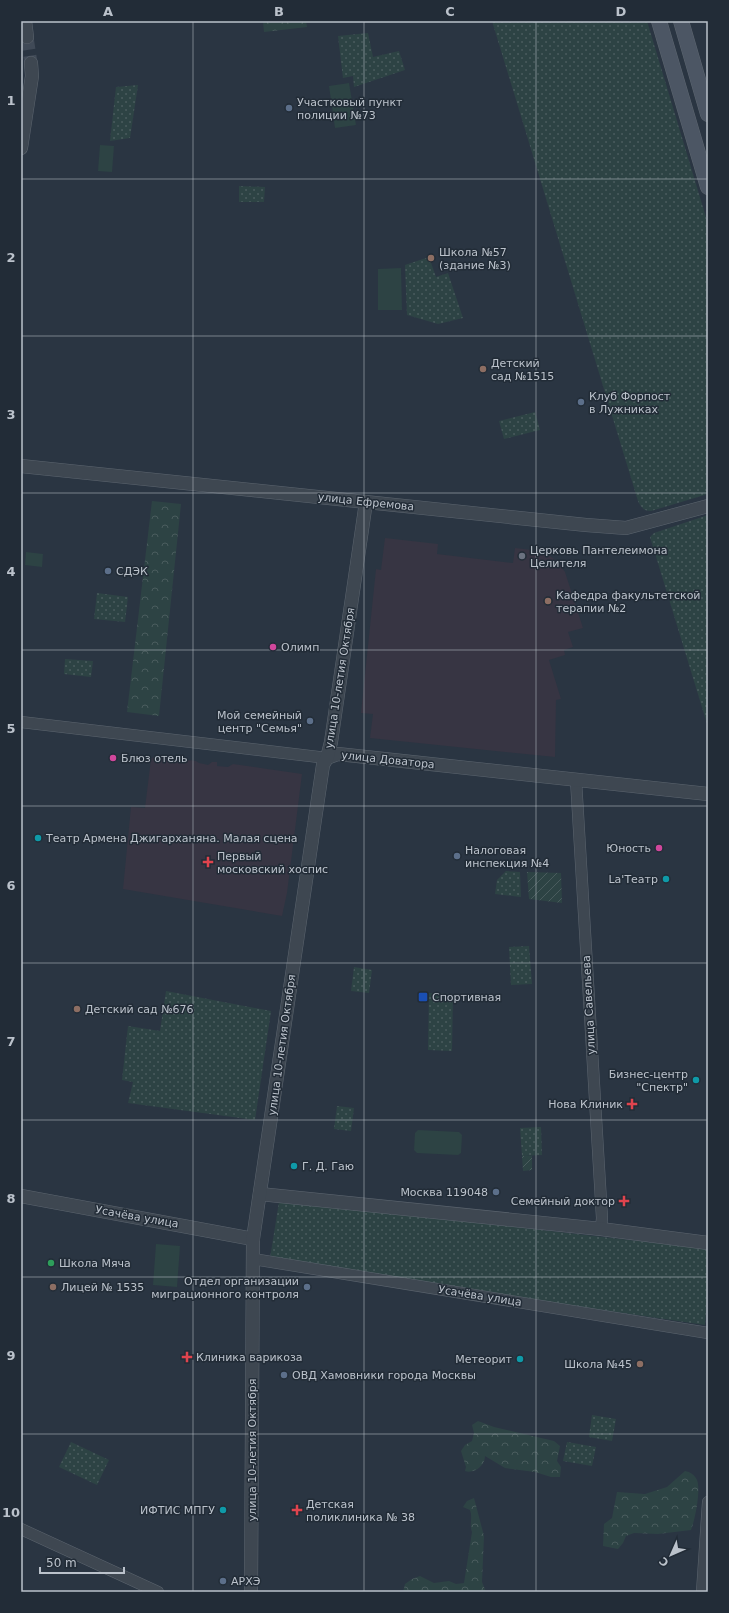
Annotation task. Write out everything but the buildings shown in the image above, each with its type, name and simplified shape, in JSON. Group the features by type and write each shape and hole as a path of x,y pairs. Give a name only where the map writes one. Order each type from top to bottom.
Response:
{"main road":[{"path":"659,21 708,187"},
{"path":"680,21 708,114"}],"street":[{"path":"25,21 27,37"},
{"path":"21,148 32,76 30,63"},
{"name":"улица Ефремова","path":"21,466 579,525 626,528 708,506"},
{"name":"улица 10-летия Октября","path":"251,1592 253,1239 321,773 327,758 334,720 366,502"},
{"name":"улица Доватора","path":"21,722 327,758 338,754 708,794"},
{"name":"улица Савельева","path":"576,780 602,1218 601,1229"},
{"path":"260,1194 467,1217 601,1229 708,1243"},
{"name":"Усачёва улица","path":"21,1196 253,1239"},
{"name":"Усачёва улица","path":"252,1259 708,1333"},
{"path":"702,1592 708,1502"},
{"path":"21,1529 158,1592"}],"shaded area":[{"path":"385,538 438,544 437,554 513,563 515,548 532,550 548,555 556,560 560,565 565,572 583,628 568,632 573,647 564,650 565,655 549,660 561,699 556,700 555,757 370,738 373,714 361,713 376,569 381,570"},
{"name":"Первый московский хоспис","path":"155,756 196,761 208,765 212,762 217,762 217,766 228,767 233,764 302,774 287,893 282,916 123,889 131,807 145,808 151,759"}],"green space":[{"path":"263,21 306,21 307,27 264,32"},
{"path":"492,21 647,21 708,224 708,494 651,511 643,508 638,501"},
{"path":"368,33 373,57 399,51 405,70 354,87 353,76 343,78 338,36"},
{"path":"349,83 356,125 335,128 329,86"},
{"path":"138,85 130,138 110,141 116,87"},
{"path":"100,145 114,146 112,172 98,171"},
{"path":"239,186 265,187 264,202 239,202"},
{"path":"429,257 436,277 448,273 463,318 438,324 407,315 405,265"},
{"path":"401,268 402,310 378,310 378,269"},
{"path":"535,412 540,430 504,439 499,421"},
{"path":"152,501 181,504 159,716 127,712"},
{"path":"708,515 708,727 650,537 654,533"},
{"path":"26,552 43,554 42,567 25,565"},
{"path":"97,593 128,597 125,622 94,619"},
{"path":"65,659 93,661 91,677 64,674"},
{"path":"506,871 520,872 521,897 495,894 497,880"},
{"path":"527,872 561,873 562,903 529,899"},
{"path":"529,946 532,984 511,985 509,947"},
{"path":"354,967 372,970 369,993 351,991"},
{"path":"166,991 271,1011 255,1120 128,1103 133,1082 122,1080 128,1026 160,1031"},
{"path":"429,993 453,994 452,1051 428,1050"},
{"path":"337,1106 354,1108 351,1131 334,1129"},
{"path":"541,1127 542,1155 522,1156 520,1128"},
{"path":"418,1130 459,1132 462,1135 461,1153 458,1155 417,1153 414,1150 415,1133"},
{"path":"522,1156 532,1156 532,1170 523,1171"},
{"path":"288,1201 708,1249 708,1286 705,1325 507,1296 270,1258 279,1202"},
{"path":"156,1244 180,1246 177,1287 153,1285"},
{"path":"592,1415 616,1419 612,1441 589,1437"},
{"path":"478,1421 494,1427 554,1441 560,1446 557,1461 561,1467 560,1477 551,1477 535,1472 505,1468 485,1456 485,1460 481,1466 472,1471 465,1471 466,1467 461,1451 465,1445 472,1441 474,1433 472,1425"},
{"path":"71,1442 109,1460 97,1485 59,1467"},
{"path":"567,1442 596,1447 592,1466 563,1461"},
{"path":"685,1471 693,1475 697,1480 698,1485 697,1505 691,1530 658,1534 634,1533 626,1536 618,1549 603,1546 604,1524 612,1518 617,1492 645,1494 667,1487"},
{"path":"474,1498 484,1536 482,1582 486,1592 403,1592 405,1584 420,1576 434,1583 449,1581 456,1584 464,1583 472,1532 470,1510 463,1507 467,1501"}],"tunnel":[{"path":"27,37 31,63"}],"place":[{"name":"Участковый пункт полиции №73","path":"289,108"},
{"name":"Школа №57 (здание №3)","path":"431,258"},
{"name":"Детский сад №1515","path":"483,369"},
{"name":"Клуб Форпост в Лужниках","path":"581,402"},
{"name":"Церковь Пантелеимона Целителя","path":"522,556"},
{"name":"СДЭК","path":"108,571"},
{"name":"Кафедра факультетской терапии №2","path":"548,601"},
{"name":"Олимп","path":"273,647"},
{"name":"Мой семейный центр \"Семья\"","path":"310,721"},
{"name":"Блюз отель","path":"113,758"},
{"name":"Театр Армена Джигарханяна. Малая сцена","path":"38,838"},
{"name":"Юность","path":"659,848"},
{"name":"Налоговая инспекция №4","path":"457,856"},
{"name":"Первый московский хоспис","path":"208,862"},
{"name":"La'Театр","path":"666,879"},
{"name":"Спортивная","path":"423,997"},
{"name":"Детский сад №676","path":"77,1009"},
{"name":"Бизнес-центр \"Спектр\"","path":"696,1080"},
{"name":"Нова Клиник","path":"632,1104"},
{"name":"Г. Д. Гаю","path":"294,1166"},
{"name":"Москва 119048","path":"496,1192"},
{"name":"Семейный доктор","path":"624,1201"},
{"name":"Школа Мяча","path":"51,1263"},
{"name":"Лицей № 1535","path":"53,1287"},
{"name":"Отдел организации миграционного контроля","path":"307,1287"},
{"name":"Клиника варикоза","path":"187,1357"},
{"name":"Метеорит","path":"520,1359"},
{"name":"Школа №45","path":"640,1364"},
{"name":"ОВД Хамовники города Москвы","path":"284,1375"},
{"name":"ИФТИС МПГУ","path":"223,1510"},
{"name":"Детская поликлиника № 38","path":"297,1510"},
{"name":"АРХЭ","path":"223,1581"}]}
